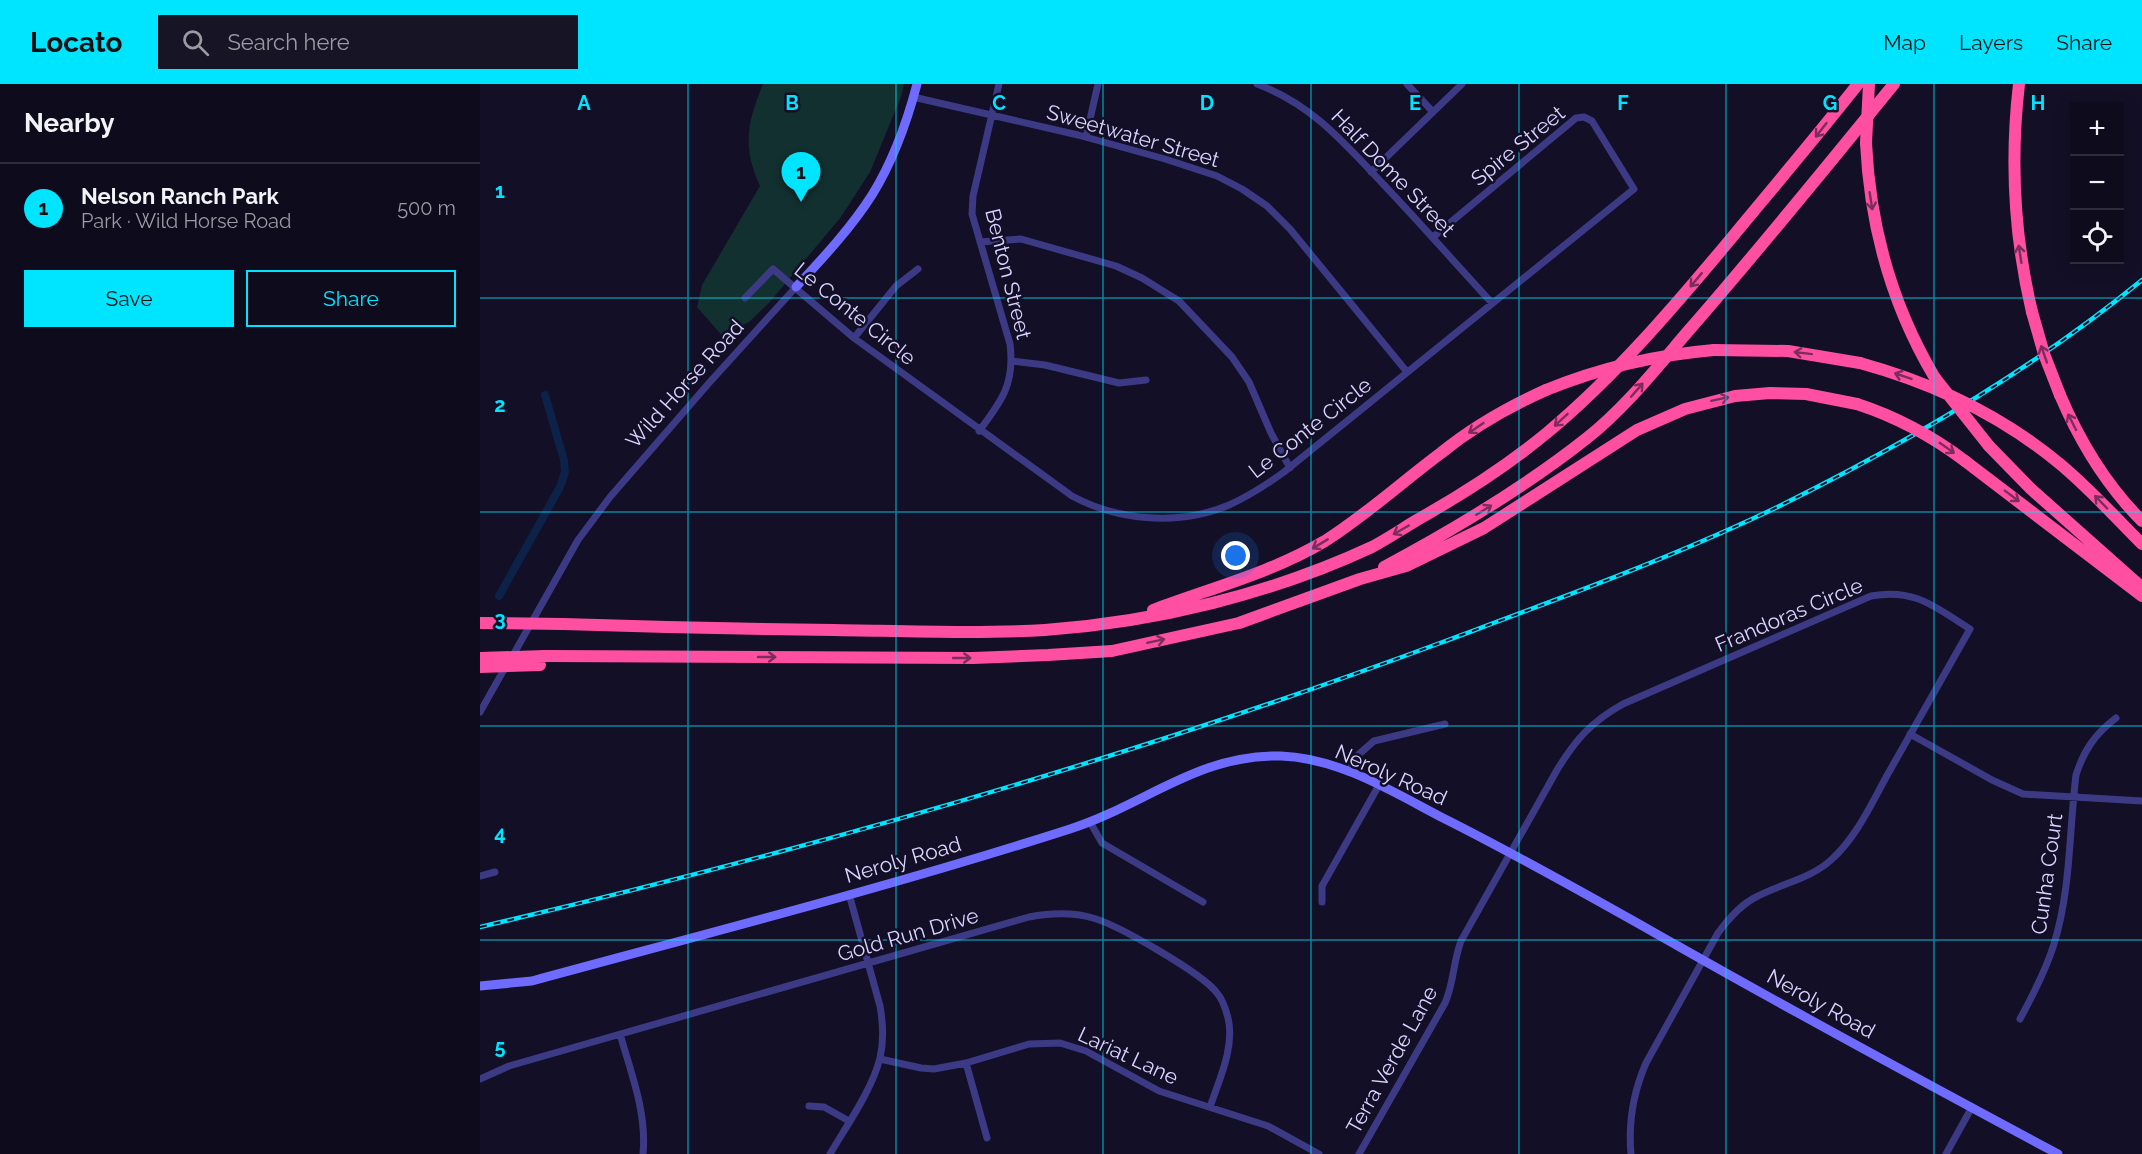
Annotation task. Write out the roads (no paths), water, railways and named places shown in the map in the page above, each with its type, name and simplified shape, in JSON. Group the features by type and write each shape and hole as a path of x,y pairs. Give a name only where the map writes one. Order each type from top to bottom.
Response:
{"highway":[{"path":"480,622 666,628 968,632 1046,630 1173,612 1240,595 1308,573 1374,546 1493,474 1549,431 1664,319 1858,84"},
{"path":"1869,84 1866,143 1872,205 1886,266 1907,323 1935,378 1989,446 2031,489 2142,587"},
{"path":"1360,579 1445,534 1515,491 1588,437 1629,398 1712,304 1894,84"},
{"path":"2019,84 2014,134 2014,202 2019,246 2032,312 2044,354 2078,434 2100,470 2142,521"},
{"path":"1127,620 1250,577 1307,551 1360,517 1471,431 1503,411 1546,390 1586,374 1628,363 1671,354 1714,350 1788,351 1860,363 1925,384 2006,425 2060,464 2142,544"},
{"path":"480,658 543,660 709,657 973,658 1112,651 1239,623 1360,579 1406,566 1509,513 1637,430 1685,409 1735,396 1770,393 1806,394 1857,404 1914,427 1965,461 2142,596"},
{"path":"480,667 543,660"}],"street":[{"name":"Wild Horse Road","path":"480,712 578,540 610,497 827,253 872,195 899,140 917,84"},
{"name":"Benton Street","path":"980,431 1001,402 1006,391 1012,361 1010,344 972,214 973,196 999,84"},
{"path":"1086,137 1098,84"},
{"name":"Half Dome Street","path":"1257,84 1279,92 1312,114 1371,172 1492,303"},
{"path":"1407,84 1433,112"},
{"path":"1371,172 1462,84"},
{"name":"Sweetwater Street","path":"913,97 1086,137 1165,159 1217,176 1242,189 1267,206 1310,252 1407,372"},
{"name":"Spire Street","path":"1432,237 1576,118 1584,117 1592,121 1634,189"},
{"name":"Le Conte Circle","path":"745,298 773,269 854,338 1083,503 1103,510 1148,518 1203,513 1227,506 1256,492 1290,468 1634,189"},
{"path":"980,242 1021,239 1116,266 1142,278 1179,301 1232,357 1249,382 1271,433 1290,468"},
{"path":"854,338 896,286 918,269"},
{"path":"1012,361 1045,365 1119,383 1146,380"},
{"name":"Frandoras Circle","path":"1512,853 1571,747 1599,718 1623,704 1871,596 1886,593 1910,595 1939,609 1970,629 1863,818 1844,846 1831,860 1813,873 1757,896 1733,914 1718,933 1646,1063 1637,1084 1630,1118 1631,1154"},
{"name":"Cunha Court","path":"2020,1019 2045,969 2061,920 2067,880 2076,775 2087,747 2103,728 2116,718"},
{"path":"1348,772 1358,755 1374,741 1445,724"},
{"path":"1910,734 2013,790 2037,796 2142,801"},
{"name":"Neroly Road","path":"480,986 532,981 989,855 1090,822 1195,771 1233,760 1268,756 1294,757 1334,766 1379,785 1512,853 1702,960 2058,1154"},
{"path":"1322,902 1322,886 1379,785"},
{"path":"1090,822 1101,843 1203,902"},
{"name":"Terra Verde Lane","path":"1359,1154 1445,1004 1450,992 1455,959 1461,941 1512,853"},
{"path":"480,876 495,872"},
{"path":"830,1154 869,1086 880,1059 883,1024 849,894"},
{"name":"Gold Run Drive","path":"480,1079 504,1067 868,963 1047,914 1078,915 1105,922 1198,976 1217,993 1224,1005 1230,1035 1228,1052 1210,1107"},
{"path":"620,1034 644,1119 643,1154"},
{"name":"Lariat Lane","path":"880,1059 921,1068 944,1068 1029,1044 1060,1043 1086,1051 1158,1091 1268,1126 1319,1154"},
{"path":"966,1063 987,1138"},
{"path":"809,1106 824,1107 849,1121"},
{"path":"1946,1154 1972,1107"}],"waterway":[{"path":"499,596 560,487 565,472 564,460 545,395"}],"railway":[{"path":"480,927 723,867 1084,764 1322,685 1605,581 1767,512 1914,435 2054,346 2142,280"}],"place":[{"name":"Nelson Ranch Park","path":"801,202"}]}
